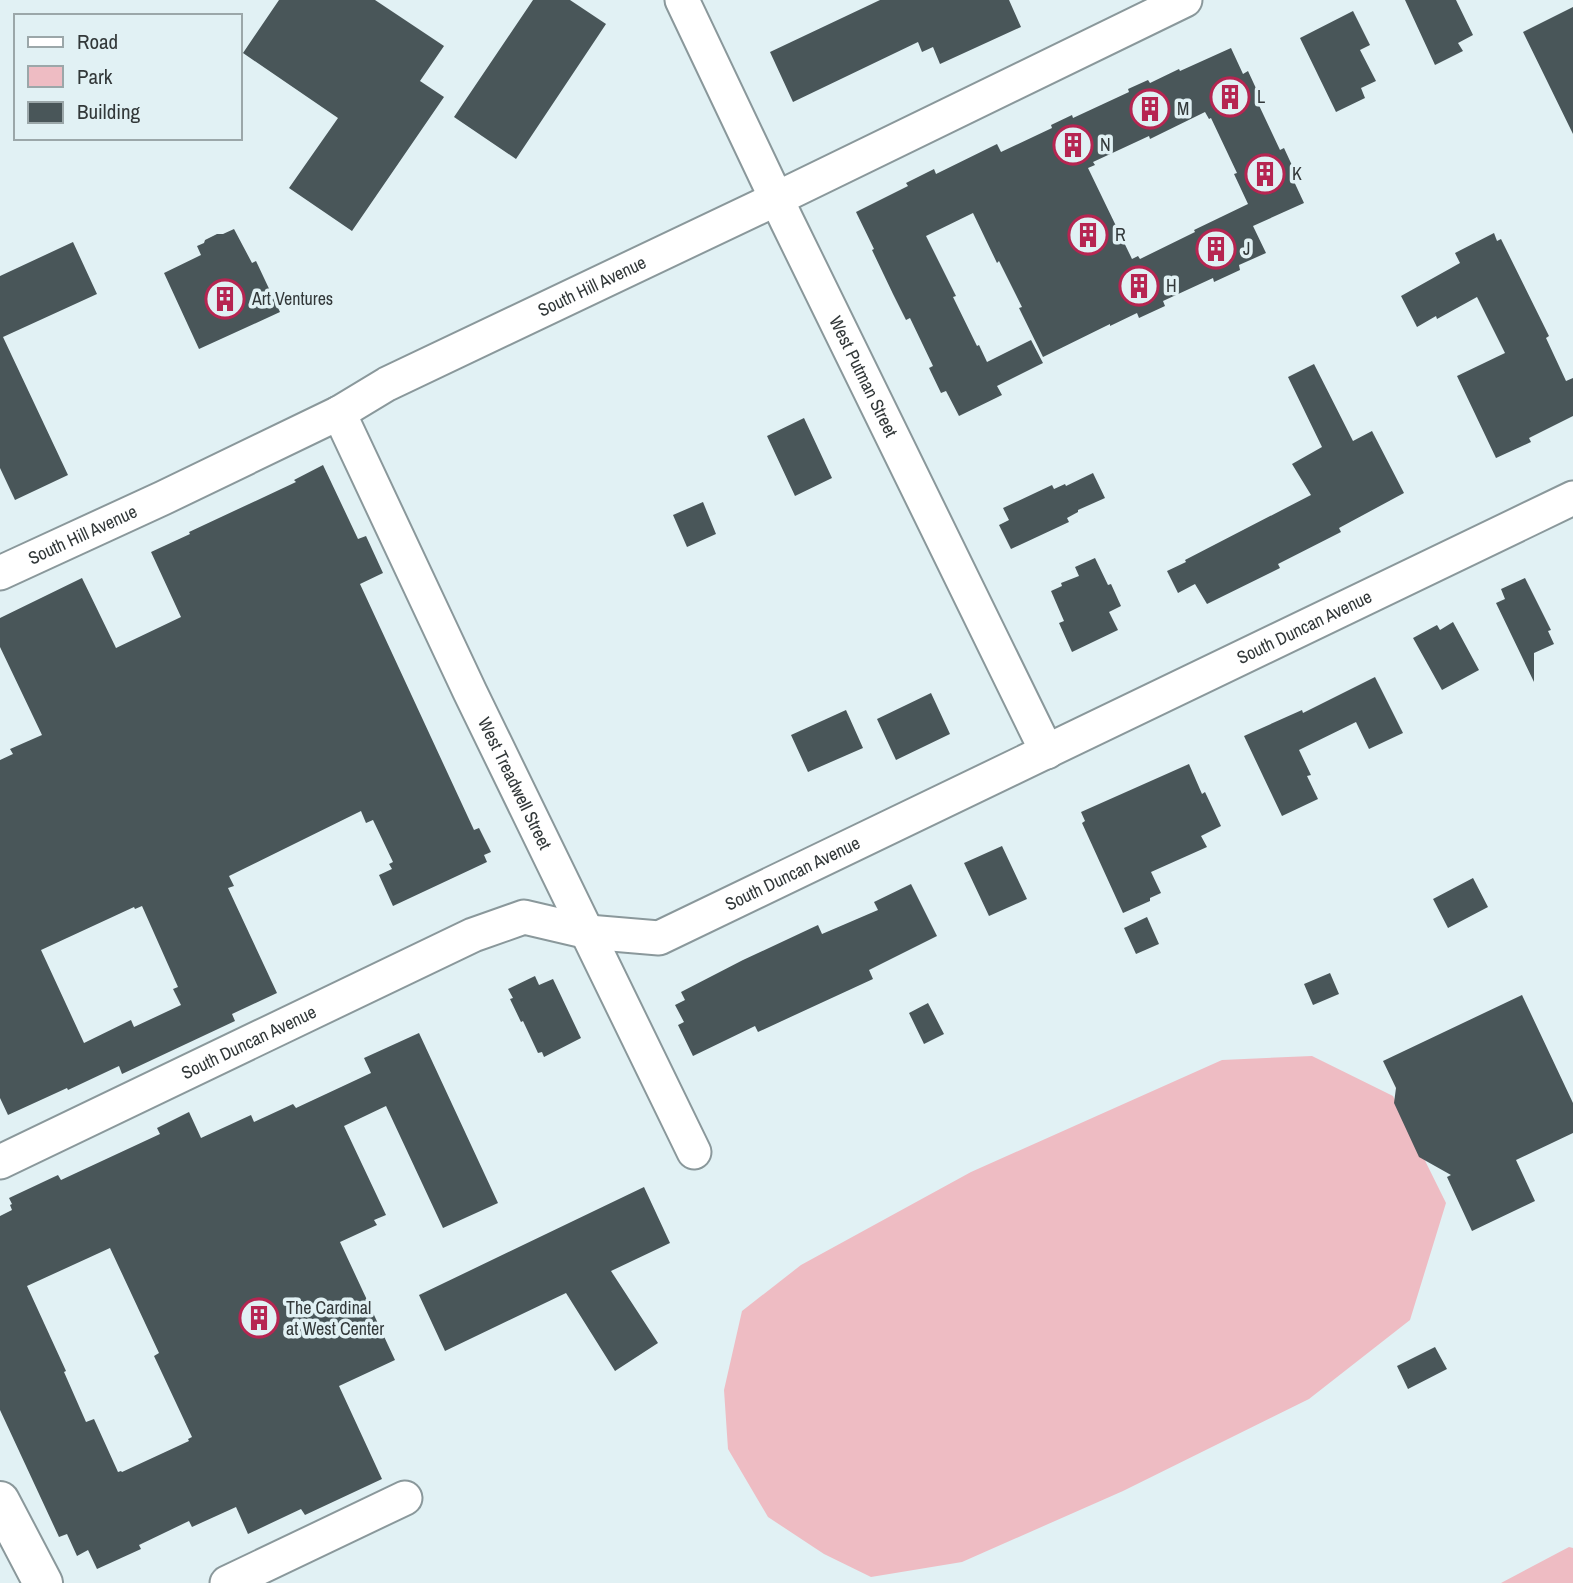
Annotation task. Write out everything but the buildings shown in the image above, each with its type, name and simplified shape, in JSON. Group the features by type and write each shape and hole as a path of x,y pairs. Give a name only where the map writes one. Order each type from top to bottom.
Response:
{"street":[{"name":"West Putman Street","path":"682,0 776,199 1047,751"},
{"name":"South Hill Avenue","path":"0,573 339,413 381,387 1185,0"},
{"name":"West Treadwell Street","path":"339,413 476,704 694,1152"},
{"name":"South Duncan Avenue","path":"0,1162 473,935 524,917 587,932 659,938 1573,498"},
{"path":"227,1583 405,1498"},
{"path":"0,1501 43,1583"}],"green space":[{"path":"1312,1056 1393,1096 1446,1203 1410,1320 1309,1399 1123,1491 962,1562 871,1577 824,1554 768,1517 728,1449 724,1390 742,1311 801,1265 971,1172 1222,1060"},
{"path":"1569,1547 1573,1548 1573,1583 1501,1583"}],"place":[{"name":"L","path":"1230,97"},
{"name":"M","path":"1150,109"},
{"name":"N","path":"1073,145"},
{"name":"K","path":"1265,174"},
{"name":"R","path":"1088,235"},
{"name":"J","path":"1216,249"},
{"name":"H","path":"1139,286"},
{"name":"Art Ventures","path":"225,299"},
{"name":"The Cardinal at West Center","path":"259,1318"}]}
